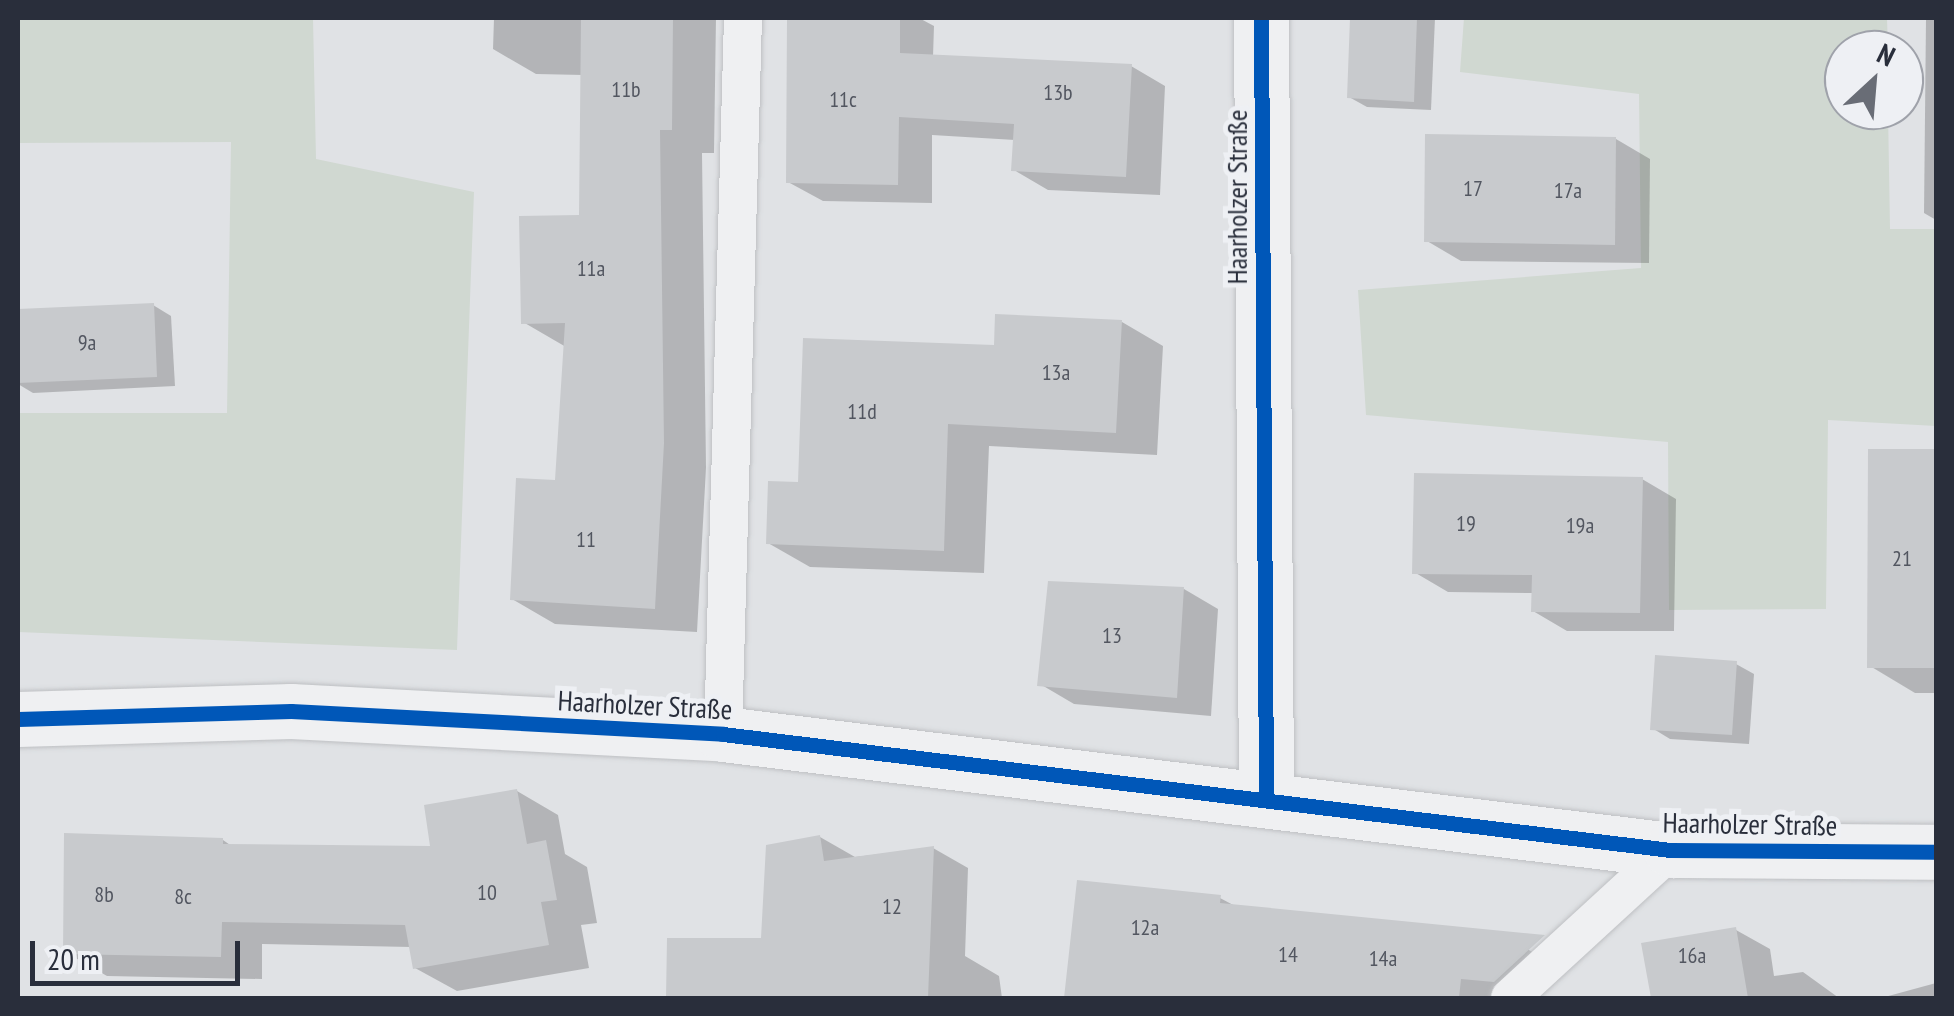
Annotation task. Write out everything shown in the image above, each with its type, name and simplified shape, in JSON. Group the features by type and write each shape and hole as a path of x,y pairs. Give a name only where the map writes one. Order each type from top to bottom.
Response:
{"street":[{"name":"Haarholzer Straße","path":"1261,18 1266,796"},
{"name":"Haarholzer Straße","path":"18,719 291,711 722,734 1266,796 1671,850 1936,852"}],"lane":[{"name":"Haarholzer Straße","path":"722,734 744,18"},
{"path":"1510,998 1671,850"}],"shaded area":[{"path":"18,18 313,18 316,159 474,192 457,650 18,632 18,413 227,413 231,142 18,143"},
{"path":"1464,18 1887,18 1887,30 1824,30 1824,130 1888,130 1890,229 1936,229 1936,426 1828,420 1826,609 1669,610 1668,442 1366,415 1358,290 1641,268 1639,94 1460,72"}],"building":[{"path":"581,18 673,18 672,130 660,130 664,443 655,609 510,600 516,478 555,480 565,323 521,324 519,216 579,215"},
{"path":"787,18 900,18 900,53 1132,64 1126,177 1011,171 1014,124 899,117 898,185 786,183"},
{"path":"1350,18 1417,18 1414,102 1347,98"},
{"path":"1425,134 1616,137 1615,245 1424,242"},
{"path":"154,303 157,377 18,383 18,309"},
{"path":"995,314 1122,320 1116,433 948,424 944,551 766,544 768,481 798,482 803,338 994,345"},
{"path":"1868,449 1936,449 1936,668 1867,668"},
{"path":"1414,473 1643,477 1640,613 1531,612 1532,575 1412,574"},
{"path":"1048,581 1184,587 1177,698 1037,686"},
{"path":"1655,655 1737,661 1732,735 1650,730"},
{"path":"517,789 527,844 546,840 557,900 541,902 549,945 413,969 405,925 222,922 221,957 63,954 64,833 223,838 223,844 430,846 424,805"},
{"path":"820,835 824,861 934,846 928,998 666,998 667,938 761,938 766,845"},
{"path":"1077,880 1221,895 1220,903 1545,935 1494,982 1461,979 1459,998 1064,998"},
{"path":"1736,927 1748,998 1651,998 1641,943"}],"cycle path":[{"path":"1261,18 1266,796"},
{"path":"18,719 291,711 723,734 1671,850 1936,852"}]}
